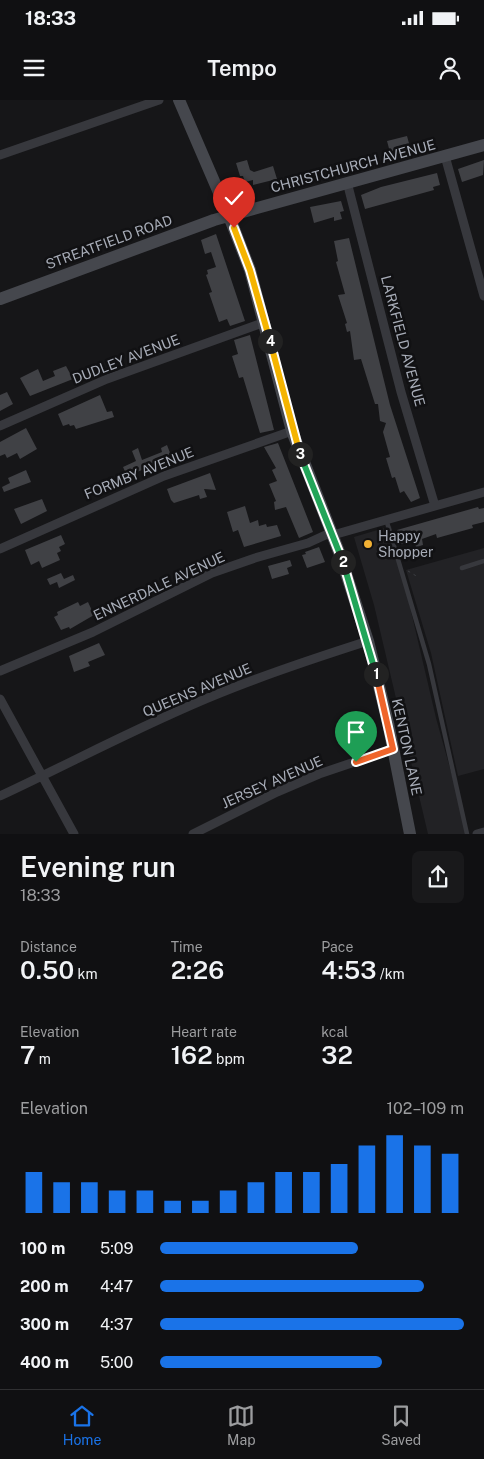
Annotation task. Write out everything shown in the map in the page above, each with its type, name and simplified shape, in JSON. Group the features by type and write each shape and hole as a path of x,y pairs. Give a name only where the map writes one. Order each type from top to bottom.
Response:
{"street":[{"path":"0,155 160,100"},
{"name":"KENTON LANE","path":"179,100 250,270 292,431 332,534 368,641 410,834"},
{"name":"CHRISTCHURCH AVENUE","path":"229,216 484,145"},
{"path":"444,156 484,296"},
{"name":"LARKFIELD AVENUE","path":"347,182 402,392 435,506"},
{"name":"STREATFIELD ROAD","path":"0,299 65,273 229,216"},
{"name":"DUDLEY AVENUE","path":"0,426 107,379 265,322"},
{"name":"FORMBY AVENUE","path":"0,549 164,476 292,431"},
{"name":"ENNERDALE AVENUE","path":"0,672 93,632 212,573 332,534 484,492"},
{"name":"QUEENS AVENUE","path":"0,796 219,693 283,668 368,641"},
{"path":"0,700 74,834"},
{"name":"JERSEY AVENUE","path":"193,834 277,792 319,774 393,749"},
{"path":"477,834 484,832"}],"lane":[{"path":"386,519 429,664 466,834"},
{"path":"462,568 484,561"}],"shaded area":[{"path":"391,526 436,718 468,833 464,834 428,834 374,605 354,537"},
{"path":"484,548 484,769 458,776 431,653 406,570"}],"building":[{"path":"407,136 410,147 408,150 391,156 387,141"},
{"path":"247,160 250,170 254,172 273,166 277,179 253,185 253,180 245,182 243,176 240,176 236,163"},
{"path":"484,160 483,175 462,182 458,169"},
{"path":"437,173 440,185 433,187 434,190 365,209 361,195 381,187"},
{"path":"341,201 344,211 340,212 342,219 334,221 334,217 314,223 310,207"},
{"path":"216,234 245,321 230,326 227,319 219,322 209,293 212,292 206,275 208,274 207,270 216,267 211,252 205,254 201,240"},
{"path":"349,238 390,405 420,498 411,502 404,491 400,493 395,477 392,478 386,458 390,457 383,432 386,423 380,421 378,404 375,404 361,359 354,360 350,331 347,332 345,324 347,323 338,295 345,294 336,262 338,261 334,241"},
{"path":"250,335 274,430 260,433 243,377 239,378 232,356 238,354 234,340"},
{"path":"66,366 73,379 30,396 20,378 38,369 43,381 55,376 53,371"},
{"path":"7,392 13,404 0,411 0,395"},
{"path":"100,395 107,412 112,411 114,417 76,429 74,425 63,426 58,414"},
{"path":"26,428 37,449 20,459 17,453 7,458 5,454 0,456 0,442"},
{"path":"278,443 313,532 299,538 286,507 275,510 274,502 276,501 269,484 277,481 272,470 276,468 264,447"},
{"path":"167,445 172,458 127,476 123,467 136,461 132,451 138,448 142,460 162,452 161,448"},
{"path":"26,470 31,482 4,492 2,487 10,483 8,478"},
{"path":"210,473 216,490 204,489 207,497 200,499 199,495 174,503 171,500 167,489"},
{"path":"42,499 47,511 21,524 14,509"},
{"path":"245,506 250,523 258,520 259,526 266,524 267,527 277,525 281,536 244,547 238,530 233,532 227,512"},
{"path":"478,507 479,509 484,508 484,522 472,525 473,528 437,538 436,534 422,539 423,545 416,547 414,540 401,544 397,530"},
{"path":"61,535 65,544 59,547 61,551 57,553 60,560 42,568 39,561 31,565 25,550"},
{"path":"319,547 325,562 307,568 302,555"},
{"path":"290,560 292,566 287,568 289,574 272,579 268,566"},
{"path":"61,573 64,579 73,575 75,580 59,588 57,582 50,585 47,579"},
{"path":"78,602 80,606 88,602 94,615 70,629 69,627 61,630 54,617 58,615 57,612"},
{"path":"99,643 105,655 88,662 90,666 74,672 69,656"}],"place":[{"name":"Happy Shopper","path":"368,544"}],"route":[{"path":"234,228 250,270 265,322 292,431 333,535 368,641 388,723 393,749 356,762"}]}
